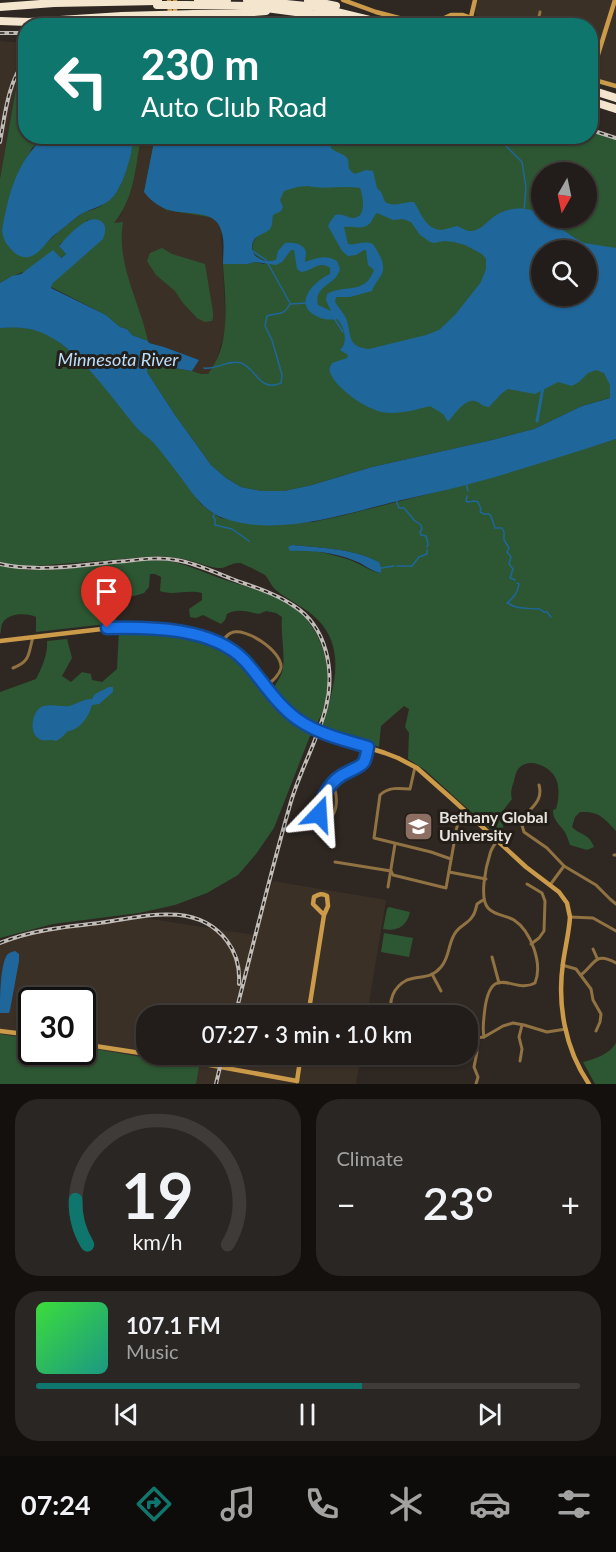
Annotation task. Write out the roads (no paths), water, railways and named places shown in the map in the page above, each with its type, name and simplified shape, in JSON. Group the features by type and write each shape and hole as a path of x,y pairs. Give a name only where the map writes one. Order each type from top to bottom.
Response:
{"highway":[{"path":"0,9 64,0"},
{"path":"186,3 226,0"},
{"path":"247,0 316,7 360,18"},
{"path":"308,0 368,18"},
{"path":"0,9 158,3"},
{"path":"39,4 186,3 250,6 332,18"},
{"path":"85,18 233,14 280,10"},
{"path":"183,18 195,14"},
{"path":"0,21 18,22"},
{"path":"598,88 616,93"},
{"path":"598,92 616,98"},
{"path":"598,101 616,107"}],"street":[{"path":"169,0 173,18"},
{"path":"172,15 175,0"},
{"path":"343,0 399,18"},
{"path":"445,18 451,15 471,17 475,0"},
{"path":"598,55 615,0"},
{"path":"539,18 540,12"},
{"path":"598,80 616,86"},
{"path":"0,641 126,627 190,633 212,639 238,654 287,710 311,728 398,758 415,767 536,876 564,898 570,917 562,965 562,999 566,1029 575,1058 589,1084"},
{"path":"221,644 230,633 237,632 255,638 275,652 280,661 280,671 276,678 266,686"},
{"path":"13,668 24,663 28,658 33,637"},
{"path":"332,783 336,792 336,806 331,817 324,820 319,814 324,796 332,783 365,761 368,747"},
{"path":"415,767 410,789 397,788 387,790 380,795 374,838 452,859"},
{"path":"539,785 539,799 522,819 520,826 524,832 547,848 556,860 593,882 616,904"},
{"path":"335,862 391,871 393,875 446,888 458,821 465,810"},
{"path":"484,1037 487,998 490,990 499,983 505,982 529,986 535,983 538,961 536,952 520,926 510,918 493,912 486,906 484,900 490,851 497,841"},
{"path":"388,887 395,844"},
{"path":"550,885 564,866"},
{"path":"450,872 486,879"},
{"path":"527,884 540,891 545,901 544,931 539,939 531,944"},
{"path":"310,1005 324,915 328,906 328,899 324,894 319,894 314,897 313,904 324,915"},
{"path":"390,1005 392,996 400,985 413,978 425,977 441,968 457,930 470,920 477,904 484,900"},
{"path":"570,917 593,918 616,931"},
{"path":"593,949 597,959"},
{"path":"492,957 499,983"},
{"path":"581,975 597,959 606,958 616,963"},
{"path":"562,965 572,967 591,989 593,1000 601,1014 596,1031"},
{"path":"432,974 441,991"},
{"path":"478,1038 513,1023 547,1032 566,1029"},
{"path":"520,1061 522,1049 519,1037 522,1024"},
{"path":"0,1031 18,1033"},
{"path":"96,1046 136,1052"},
{"path":"207,1065 297,1082 299,1065"},
{"path":"474,1065 478,1077 476,1084"}],"water":[{"path":"37,144 132,144 125,174 112,198 103,205 77,217 35,254 24,257 19,256 8,246 2,230 15,179"},
{"name":"Minnesota River","path":"154,144 330,144 334,151 347,158 351,172 355,174 366,170 373,171 377,188 385,202 396,204 414,202 428,224 436,229 442,230 457,226 473,231 502,212 522,209 531,211 531,228 560,228 578,240 531,240 531,306 597,306 597,245 616,248 616,439 477,482 336,517 289,525 266,525 244,524 215,514 196,498 156,445 138,429 80,360 67,348 35,330 0,328 0,283 21,274 53,250 61,258 66,254 59,246 85,222 97,220 102,222 105,228 103,239 53,283 51,288 106,315 132,335 199,360 192,371 150,364 147,372 211,465 241,487 261,491 284,491 372,467 534,429 582,406 610,398 610,385 604,373 596,370 588,373 572,386 558,382 535,394 508,389 489,407 475,401 467,402 448,422 443,414 430,406 397,413 375,410 348,394 330,372 332,363 347,358 348,355 340,350 345,339 340,322 337,319 318,317 306,306 308,294 318,282 330,274 330,268 319,265 301,272 297,269 294,250 291,250 282,262 276,265 255,262 223,264 223,238 218,223 206,216 166,209 144,192","holes":["308,186 360,188 363,205 361,214 354,218 335,215 328,226 342,251 348,256 366,250 368,265 374,270 370,278 360,286 327,294 326,300 331,311 318,305 317,298 322,289 338,275 340,269 337,261 325,257 305,262 305,249 294,243 285,243 278,251 276,260 266,261 254,254 252,245 257,236 270,229 273,215 281,211 283,207 280,200 284,191","377,213 393,220 403,219 411,222 420,235 430,242 444,241 465,245 482,254 486,259 486,269 481,282 455,315 439,330 369,349 362,348 353,343 346,318 335,302 336,297 350,297 372,291 382,273 382,260 373,244 348,244 344,227 358,228 368,225"]},
{"path":"292,545 336,549 368,557 379,562 381,573 335,555 290,551 288,547"},
{"path":"113,687 113,692 99,704 92,705 83,722 61,738 56,741 42,740 35,735 33,720 40,708 47,705 72,705 92,699 95,694"},
{"path":"15,951 19,954 19,961 10,1010 9,1013 0,1013 3,967 7,955"}],"waterway":[{"path":"504,144 522,162 526,187 524,211"},
{"path":"251,250 266,260 290,303"},
{"path":"204,368 214,368 236,362 246,366 268,385 281,383 282,375 272,340 265,326 267,316 283,312 290,304 306,303"},
{"path":"334,318 343,332"},
{"path":"537,421 543,387"},
{"path":"466,483 468,491"},
{"path":"467,496 466,501 478,502 480,512 491,516 495,528 502,528 504,540 509,548 507,552 511,557 509,564 513,569 510,578 515,580"},
{"path":"396,500 399,508 404,508 421,525 420,532 421,535 426,536 427,547"},
{"path":"215,513 213,517 215,525 232,529 249,541"},
{"path":"397,566 412,566 419,557 427,554 427,550"},
{"path":"381,568 394,566"},
{"path":"517,583 519,584 516,593 507,603 518,607 540,609 551,617"}],"railway":[{"path":"0,33 18,33"},
{"path":"0,142 11,88 18,72"},
{"path":"598,132 616,138"},
{"path":"0,564 47,568 151,559 183,561 287,601 305,615 321,638 329,665 329,693 326,707 290,805 238,1005"},
{"path":"0,943 36,932 61,928 150,915 184,916 200,920 214,928 227,941 237,961 239,984"},
{"path":"216,1084 220,1065"}],"place":[{"name":"Bethany Global University","path":"418,826"}]}
